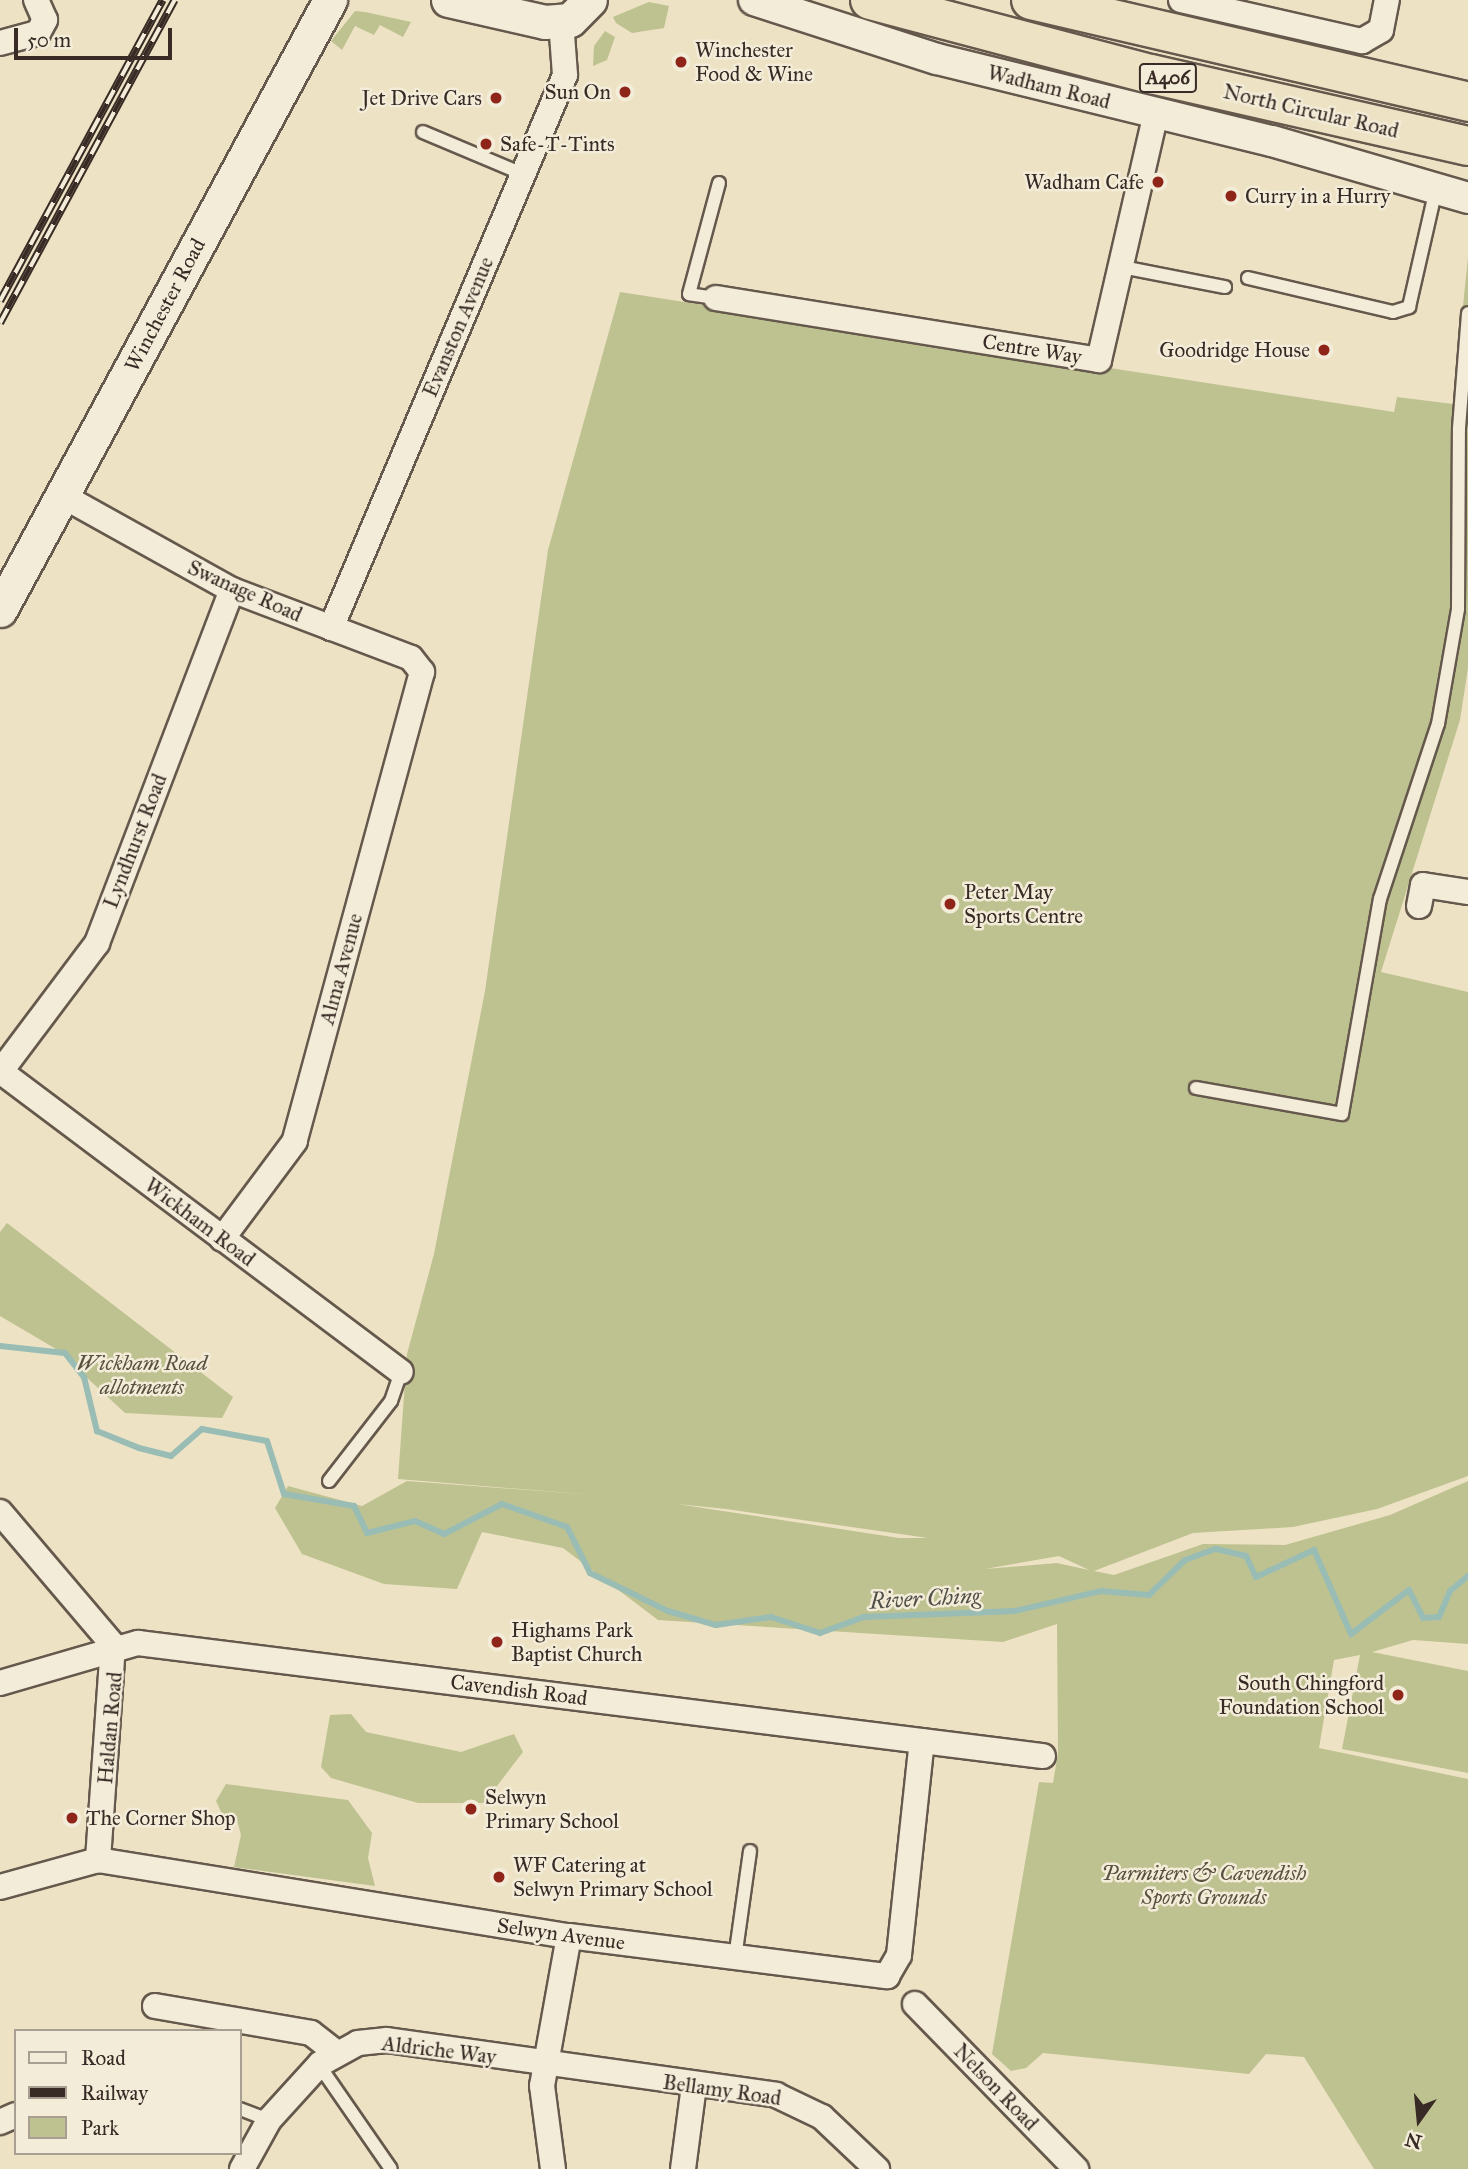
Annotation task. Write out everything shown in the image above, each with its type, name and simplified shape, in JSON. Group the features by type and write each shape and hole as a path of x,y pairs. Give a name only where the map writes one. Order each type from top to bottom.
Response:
{"highway":[{"name":"North Circular Road","path":"870,0 1151,74 1468,146"},
{"name":"North Circular Road","path":"1031,0 1468,102"}],"main road":[{"name":"Winchester Road","path":"0,610 330,0"},
{"path":"448,0 561,21 590,0"}],"street":[{"path":"0,43 38,33 45,20 36,0"},
{"name":"Wadham Road","path":"754,0 937,59 1156,114 1468,198"},
{"path":"1181,0 1362,41 1381,30 1387,0"},
{"name":"Evanston Avenue","path":"331,628 565,75 561,21"},
{"name":"Centre Way","path":"716,298 1100,360 1156,114"},
{"name":"Swanage Road","path":"63,496 232,590 411,658 422,672 418,678"},
{"name":"Lyndhurst Road","path":"0,1071 97,943 232,590"},
{"name":"Alma Avenue","path":"222,1239 295,1141 418,678"},
{"path":"1419,906 1423,885 1468,892"},
{"name":"Wickham Road","path":"0,1071 401,1372"},
{"name":"Haldan Road","path":"0,1512 113,1645 98,1860"},
{"name":"Cavendish Road","path":"0,1683 113,1645 138,1643 1042,1756"},
{"name":"Selwyn Avenue","path":"0,1887 98,1860 569,1936 876,1977 895,1969 922,1741"},
{"path":"553,2169 543,2063 569,1936"},
{"name":"Nelson Road","path":"915,2004 1076,2169"},
{"path":"155,2006 311,2033 328,2059 269,2120 242,2169"},
{"name":"Aldriche Way","path":"328,2059 387,2040 543,2063"},
{"name":"Bellamy Road","path":"543,2063 799,2102 877,2169"},
{"path":"683,2169 694,2085"}],"lane":[{"path":"423,132 523,174"},
{"path":"716,298 689,294 719,183"},
{"path":"1248,278 1393,312 1409,307 1436,188"},
{"path":"1122,267 1225,287"},
{"path":"1196,1088 1342,1114 1380,899 1438,724 1458,609 1459,428 1468,313"},
{"path":"329,1481 391,1402 401,1372"},
{"path":"735,1958 750,1851"},
{"path":"328,2059 391,2169"},
{"path":"242,2110 269,2120"}],"green space":[{"path":"649,2 669,6 664,28 632,33 616,23 613,17"},
{"path":"355,11 411,22 403,37 380,25 374,35 355,26 342,50 331,41"},
{"path":"605,31 615,37 607,60 593,66 594,46"},
{"name":"Peter May Sports Centre","path":"1468,257 1468,668 1460,720 1381,972 1468,992 1468,1476 1377,1509 1293,1527 1193,1533 1094,1571 1114,1575 1203,1544 1285,1545 1390,1515 1468,1481 1468,1644 1413,1640 1372,1652 1468,1671 1468,1773 1342,1749 1360,1655 1334,1660 1319,1748 1468,1779 1468,2169 1374,2169 1304,2057 1266,2054 1249,2074 1043,2053 1026,2068 1011,2071 992,2054 1039,1782 1053,1783 1058,1753 1057,1624 1003,1642 658,1620 563,1548 482,1532 457,1589 384,1584 302,1554 275,1508 288,1486 362,1506 407,1481 594,1495 398,1479 407,1354 434,1254 485,991 548,550 620,292 1394,412 1397,397 1453,404","holes":["677,1504 726,1509 928,1538 899,1538","1059,1556 1089,1570 1057,1563 985,1569"]},
{"name":"Wickham Road allotments","path":"7,1223 233,1397 222,1418 125,1413 56,1349 0,1316 0,1232"},
{"path":"351,1714 366,1732 461,1752 514,1734 523,1752 484,1803 418,1803 331,1778 321,1767 330,1715"},
{"path":"226,1784 348,1800 372,1833 368,1858 375,1886 234,1867 241,1835 237,1820 223,1816 216,1801"}],"waterway":[{"name":"River Ching","path":"0,1346 65,1353 84,1377 97,1431 139,1448 171,1456 202,1429 267,1441 284,1494 354,1506 367,1533 415,1521 444,1534 502,1504 567,1527 590,1573 668,1611 716,1625 771,1617 820,1633 864,1617 1015,1611 1101,1591 1149,1595 1185,1560 1216,1549 1246,1556 1256,1577 1314,1550 1351,1634 1409,1590 1423,1618 1439,1617 1450,1591 1468,1576"}],"railway":[{"path":"0,301 163,0"},
{"path":"0,323 175,0"}],"place":[{"name":"Winchester Food & Wine","path":"681,62"},
{"name":"Sun On","path":"625,92"},
{"name":"Jet Drive Cars","path":"496,98"},
{"name":"Safe-T-Tints","path":"486,144"},
{"name":"Wadham Cafe","path":"1158,182"},
{"name":"Curry in a Hurry","path":"1231,196"},
{"name":"Goodridge House","path":"1324,350"},
{"name":"Peter May Sports Centre","path":"950,904"},
{"name":"Highams Park Baptist Church","path":"497,1642"},
{"name":"South Chingford Foundation School","path":"1398,1695"},
{"name":"Selwyn Primary School","path":"471,1809"},
{"name":"The Corner Shop","path":"72,1818"},
{"name":"WF Catering at Selwyn Primary School","path":"499,1877"}],"park label":[{"name":"Parmiters & Cavendish Sports Grounds","path":"1204,1885"}]}
